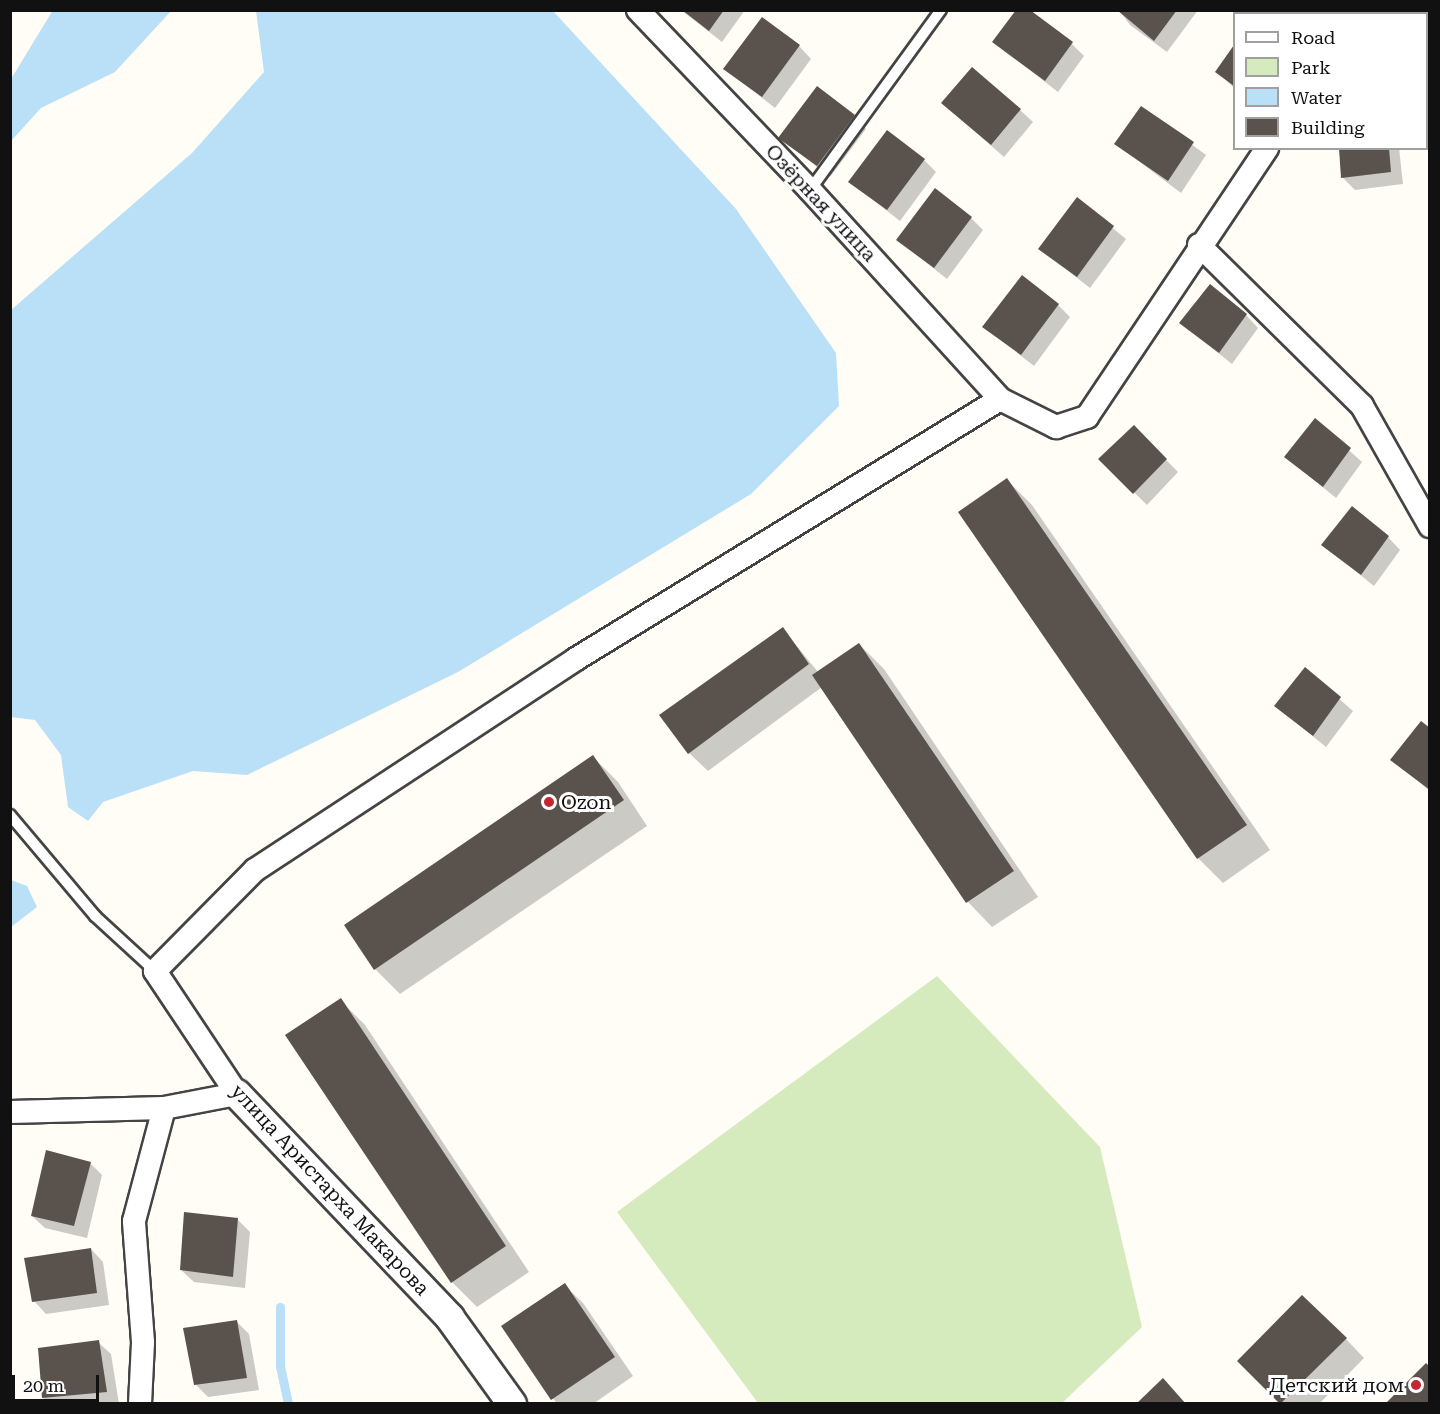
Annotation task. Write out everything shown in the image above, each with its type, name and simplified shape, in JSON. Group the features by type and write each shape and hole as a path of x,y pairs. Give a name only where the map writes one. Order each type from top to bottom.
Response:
{"street":[{"name":"Озёрная улица","path":"638,10 810,190 1000,399"},
{"path":"155,971 255,870 576,659 1000,399 1056,427 1087,417 1199,245 1266,150"},
{"path":"1199,245 1362,406 1430,526"},
{"name":"улица Аристарха Макарова","path":"155,971 237,1094 450,1317 512,1404"},
{"path":"10,1112 164,1108 237,1094"},
{"path":"140,1404 143,1342 134,1221 164,1108"}],"lane":[{"path":"810,190 941,10"},
{"path":"10,815 95,916 155,971"}],"green space":[{"path":"937,976 1100,1147 1142,1327 1062,1403 758,1403 617,1212"}],"water":[{"path":"53,10 171,11 115,72 41,108 11,141 11,79"},
{"path":"256,11 553,11 736,209 836,353 839,406 751,494 458,672 247,775 193,771 103,802 88,821 68,807 61,755 35,720 11,717 11,310 192,153 264,72"},
{"path":"11,880 27,886 37,907 11,927"}],"building":[{"path":"682,10 724,10 709,31"},
{"path":"1016,10 1030,10 1073,42 1045,81 992,42"},
{"path":"1117,10 1177,10 1154,41"},
{"path":"762,17 800,45 762,97 723,69"},
{"path":"1430,30 1430,51 1428,50"},
{"path":"1233,46 1233,85 1215,72"},
{"path":"972,67 1021,109 991,145 941,103"},
{"path":"817,86 855,115 817,166 778,138"},
{"path":"1141,106 1194,142 1168,181 1114,144"},
{"path":"887,130 925,159 887,210 848,182"},
{"path":"1339,150 1389,150 1391,172 1341,178"},
{"path":"935,188 972,217 934,268 896,240"},
{"path":"1077,197 1114,226 1077,277 1038,249"},
{"path":"1022,275 1059,304 1021,355 982,327"},
{"path":"1210,284 1247,314 1219,353 1179,323"},
{"path":"1315,418 1351,448 1323,487 1284,457"},
{"path":"1134,425 1167,459 1133,494 1098,459"},
{"path":"1007,478 1247,825 1197,859 958,512"},
{"path":"1352,506 1389,536 1361,575 1321,545"},
{"path":"783,627 809,664 688,754 659,715"},
{"path":"859,643 1014,871 966,903 812,675"},
{"path":"1305,667 1341,697 1313,736 1274,706"},
{"path":"1421,721 1430,728 1430,790 1390,760"},
{"path":"593,755 624,800 374,970 344,925"},
{"path":"341,998 506,1246 451,1283 285,1035"},
{"path":"46,1150 91,1162 74,1226 31,1216"},
{"path":"184,1212 238,1218 233,1277 180,1270"},
{"path":"91,1248 97,1293 32,1302 24,1258"},
{"path":"565,1283 615,1357 551,1400 501,1326"},
{"path":"1302,1295 1347,1338 1280,1404 1237,1361"},
{"path":"237,1320 247,1378 194,1385 183,1328"},
{"path":"99,1340 107,1392 42,1398 38,1348"},
{"name":"Детский дом","path":"1426,1363 1430,1367 1430,1404 1385,1404"},
{"path":"1163,1378 1186,1404 1136,1404"}],"waterway":[{"path":"280,1307 280,1366 288,1404"}],"place":[{"name":"Ozon","path":"549,802"},
{"name":"Детский дом","path":"1416,1385"}]}
